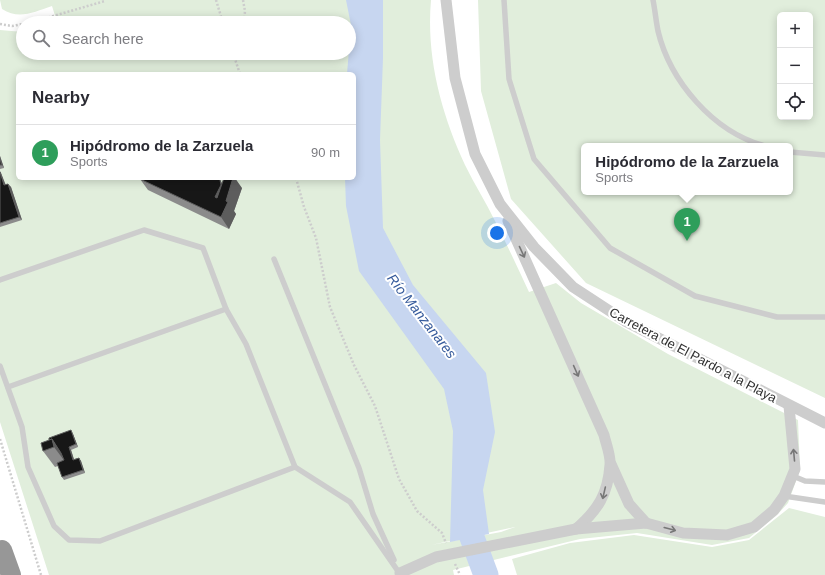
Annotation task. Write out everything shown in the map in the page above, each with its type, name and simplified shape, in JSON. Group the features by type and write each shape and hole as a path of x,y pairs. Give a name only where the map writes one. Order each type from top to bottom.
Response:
{"highway":[{"path":"2,550 11,575"}],"street":[{"name":"Carretera de El Pardo a la Playa","path":"446,0 455,78 475,154 500,204 534,247 573,287 625,321 789,406 825,423"},
{"path":"500,204 604,435 610,464 629,504 646,523"},
{"path":"400,574 436,557 576,529 646,523 683,533 727,535 754,527 774,510 784,496 793,476 795,469 789,406"},
{"path":"576,529 592,515 602,501 610,464"}],"lane":[{"path":"504,0 509,79 534,159 610,248 695,296 777,318 825,317"},
{"path":"654,0 658,31 669,61 685,89 707,112 733,132 757,143"},
{"path":"793,152 825,155"},
{"path":"0,280 144,230 203,248 226,309 246,344 295,467 350,502 400,574"},
{"path":"274,259 359,468 373,514 400,574"},
{"path":"8,387 226,309"},
{"path":"0,366 22,427 28,467 54,526 69,540 100,540 295,467"},
{"path":"793,476 805,481 825,482"},
{"path":"784,496 825,502"}],"path":[{"path":"216,0 221,16"},
{"path":"243,0 245,16"},
{"path":"54,16 105,2"},
{"path":"0,24 16,25"},
{"path":"235,60 239,72"},
{"path":"297,180 304,207 316,238 330,307 354,365 375,406 399,479 417,511 442,533 448,547"},
{"path":"0,439 1,448"},
{"path":"0,442 41,575"},
{"path":"454,561 460,575"}],"green space":[{"path":"0,0 431,0 430,21 433,64 442,105 456,145 465,165 529,292 556,283 581,303 668,354 798,420 800,470 788,503 777,515 749,538 712,545 637,533 580,539 453,570 454,575 49,575 0,422 0,30 16,31 16,60 356,60 356,16 55,16 52,6 27,14 14,14 2,9","holes":["515,527 501,532 431,545"]},
{"path":"478,0 825,0 825,398 586,283 511,199 481,91"},
{"path":"789,508 825,517 825,575 517,575 512,559 570,543 634,535 712,547 749,540"}],"water":[{"path":"346,0 383,0 383,58 380,140 383,228 413,285 486,373 495,432 483,490 489,534 450,542 453,431 444,389 359,271 346,206 345,180 356,180 356,72 347,72 348,60 356,60 356,16 349,16"}],"building":[{"path":"0,172 4,185 8,184 19,217 0,223"},
{"path":"142,180 220,180 221,185 215,197 217,198 223,180 232,180 226,201 228,202 221,217"},
{"path":"71,430 76,444 69,447 73,460 79,458 83,470 62,477 57,463 64,460 52,439 49,440 49,438"},
{"path":"52,439 54,447 43,451 41,443"}],"waterway":[{"name":"Río Manzanares","path":"469,505 470,532 486,575"}],"place":[{"name":"Hipódromo de la Zarzuela","path":"687,241"}]}
